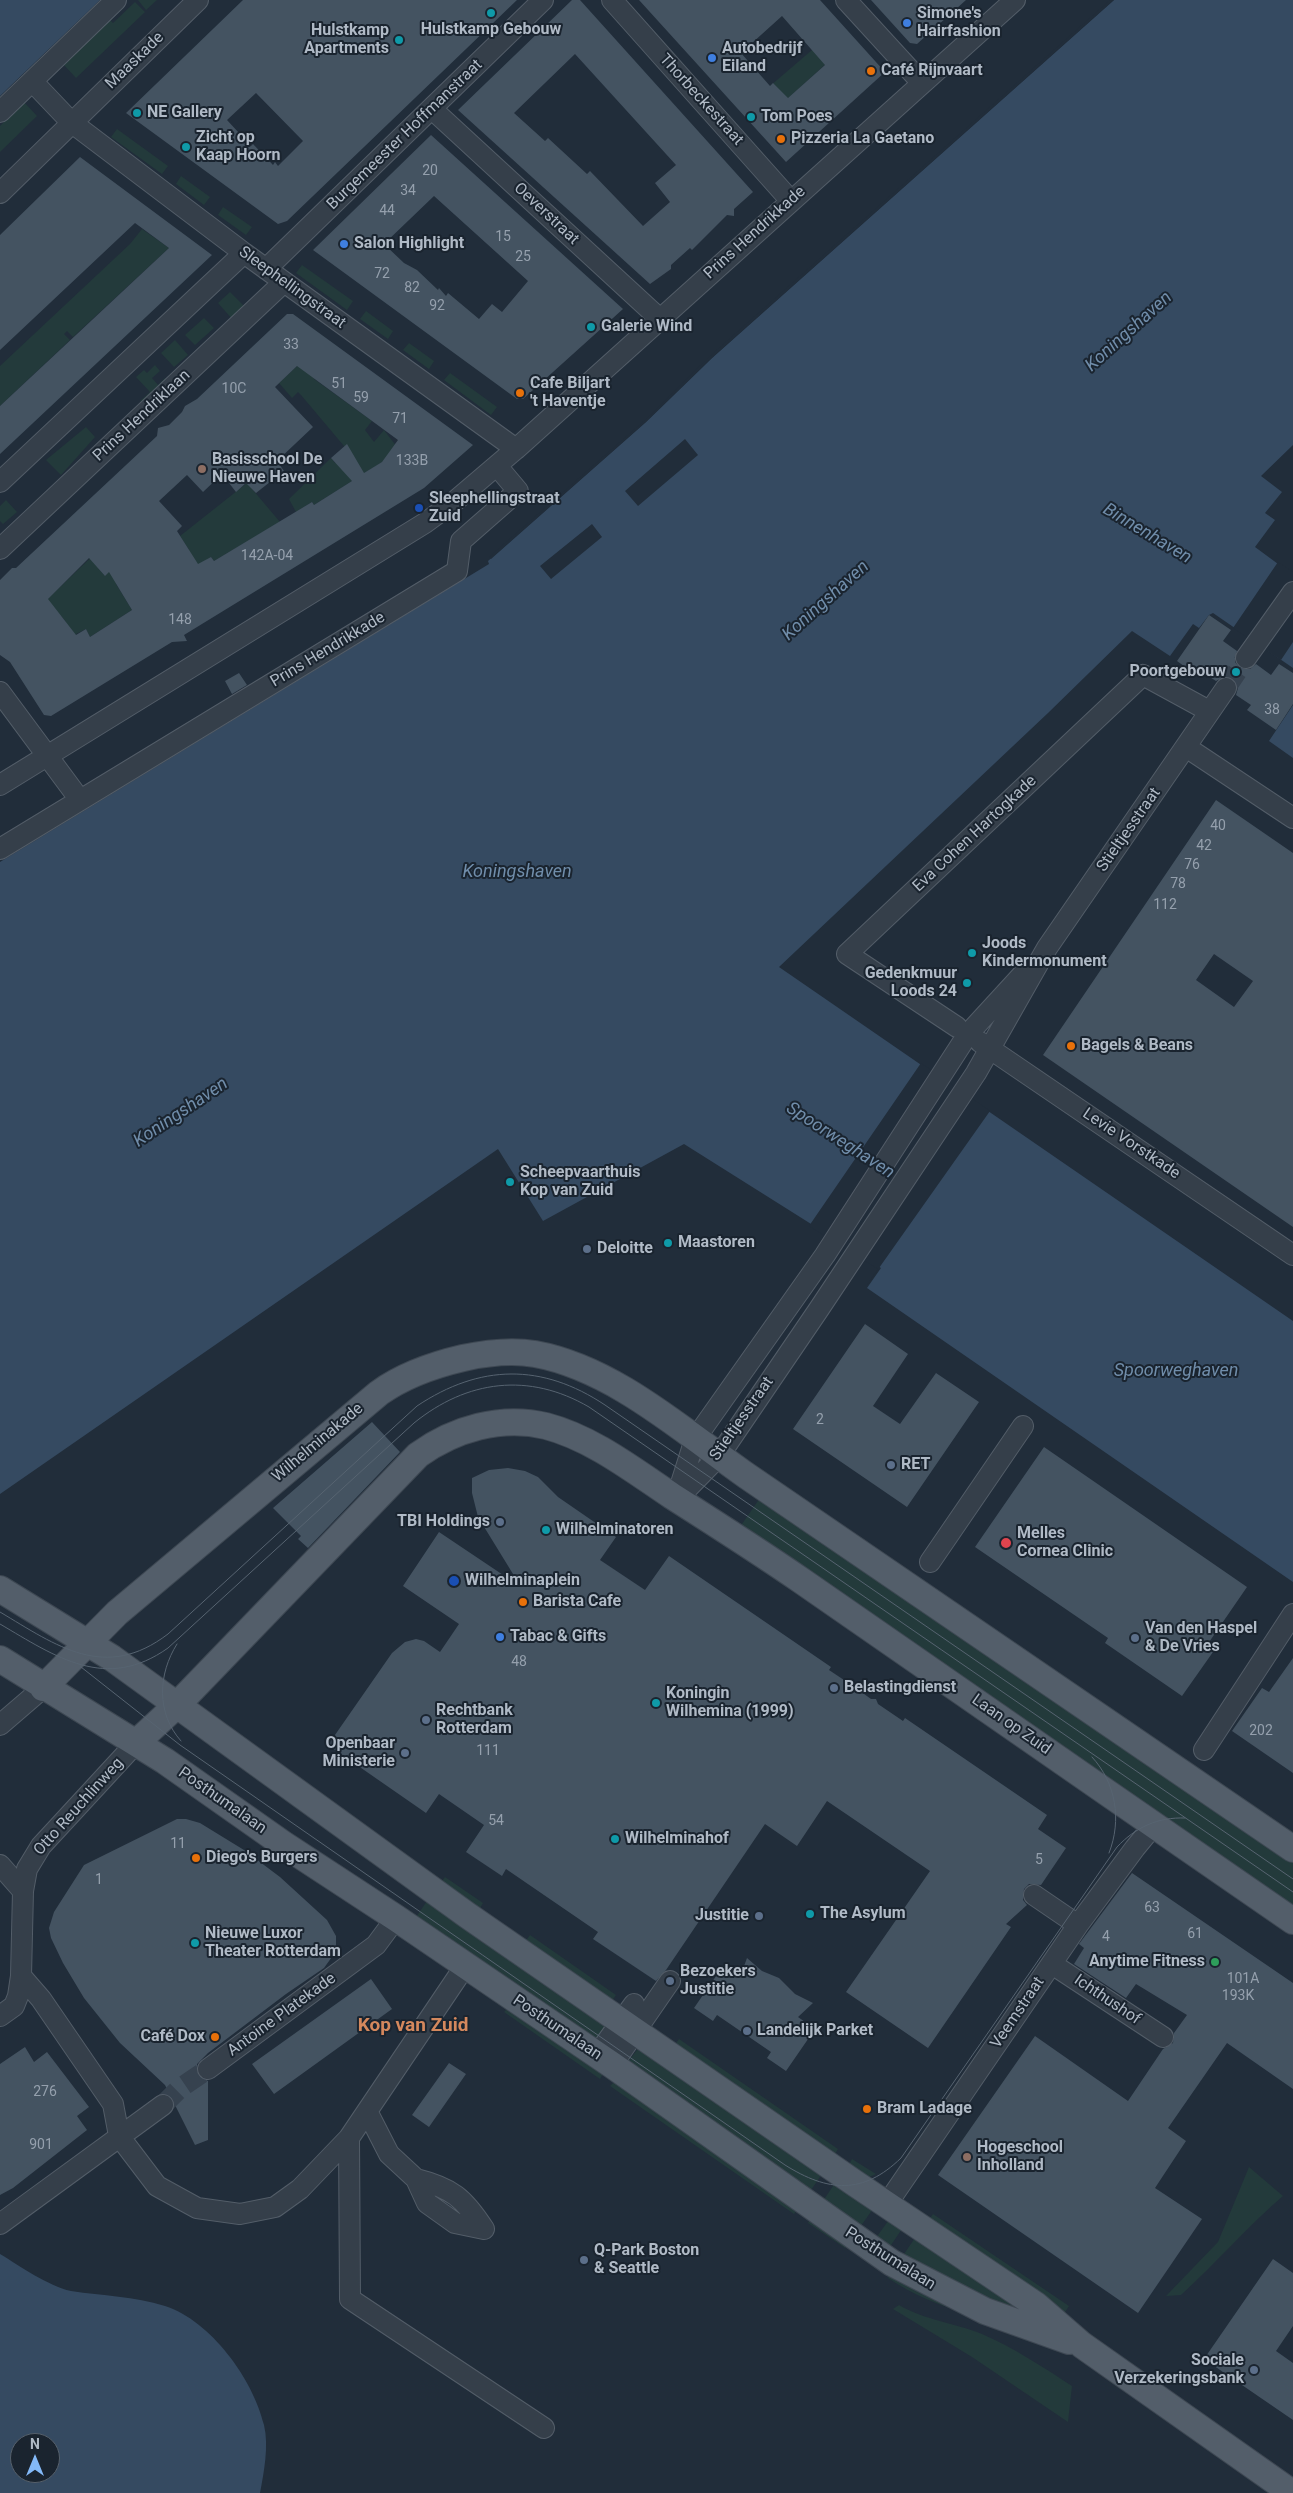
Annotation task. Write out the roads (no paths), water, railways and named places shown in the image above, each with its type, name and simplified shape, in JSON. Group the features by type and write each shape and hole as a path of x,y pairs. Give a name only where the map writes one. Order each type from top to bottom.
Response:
{"main road":[{"name":"Wilhelminakade","path":"43,1688 117,1613 356,1410 389,1386 437,1365 474,1356 513,1352 534,1354 567,1362 625,1392 695,1439"},
{"path":"137,1742 178,1704 418,1455 455,1434 478,1427 510,1423 534,1424 553,1428 605,1453 677,1499"},
{"path":"695,1439 1293,1850"},
{"name":"Laan op Zuid","path":"677,1499 730,1531 1293,1921"},
{"name":"Posthumalaan","path":"0,1589 88,1642 178,1704 467,1915 630,2020 887,2204 1036,2305 1082,2345 1292,2493"},
{"name":"Posthumalaan","path":"0,1659 43,1688 137,1742 283,1844 396,1918 604,2060 892,2263 985,2311 1082,2345"}],"street":[{"path":"0,112 116,0"},
{"name":"Maaskade","path":"0,193 198,0"},
{"name":"Burgemeester Hoffmanstraat","path":"266,269 543,0"},
{"name":"Thorbeckestraat","path":"612,0 791,201"},
{"path":"846,0 922,83"},
{"name":"Prins Hendrikkade","path":"0,785 456,502 1014,0"},
{"path":"32,81 71,122"},
{"name":"Oeverstraat","path":"432,109 660,319"},
{"name":"Sleephellingstraat","path":"71,122 244,254 516,449"},
{"path":"0,482 244,254"},
{"name":"Prins Hendriklaan","path":"0,549 284,282"},
{"name":"Prins Hendrikkade","path":"0,848 457,571 461,541 518,490 497,466"},
{"path":"1252,651 1293,592"},
{"name":"Eva Cohen Hartogkade","path":"962,1030 847,954 1144,676 1209,711"},
{"name":"Stieltjesstraat","path":"677,1499 719,1456 845,1270 976,1074 1047,948 1226,688"},
{"path":"0,692 80,800"},
{"path":"1186,747 1293,818"},
{"name":"Stieltjesstraat","path":"677,1499 695,1439 824,1255 952,1058 962,1030 1047,948"},
{"name":"Levie Vorstkade","path":"962,1030 1293,1255"},
{"path":"930,1562 1023,1426"},
{"path":"1204,1750 1293,1614"},
{"name":"Wilhelminakade","path":"0,1725 43,1688"},
{"name":"Otto Reuchlinweg","path":"0,2016 14,2006 21,1976 23,1891 27,1869 41,1846 137,1742"},
{"name":"Veemstraat","path":"887,2204 1078,1925 1134,1848 1154,1825"},
{"path":"0,1865 23,1891"},
{"path":"1034,1895 1078,1925"},
{"name":"Antoine Platekade","path":"208,2069 376,1945 396,1918"},
{"name":"Ichthushof","path":"1052,1964 1163,2038"},
{"path":"21,1976 41,1999 113,2104 119,2136 157,2186 197,2208 240,2214 275,2206 294,2194 349,2138 465,1966"},
{"path":"604,2060 630,2020 670,1982"},
{"path":"0,2224 163,2105"},
{"path":"367,2111 389,2154 416,2179"},
{"path":"349,2138 350,2299 544,2428"}],"water":[{"path":"0,0 100,0 0,96"},
{"name":"Koningshaven","path":"1114,0 1293,0 1293,445 1261,476 1282,492 1265,513 1275,520 1255,547 1293,575 1293,668 1213,613 1209,615 1199,628 1193,624 1170,656 1132,631 779,967 1293,1321 1293,1582 867,1288 881,1268 684,1144 543,1221 498,1149 0,1494 0,862 489,564 488,561 646,422 712,358"},
{"path":"1293,705 1293,758 1269,741"},
{"path":"0,2254 53,2285 71,2291 142,2300 165,2306 198,2324 214,2338 240,2371 258,2407 264,2425 266,2450 260,2493 0,2493"}],"tunnel":[{"path":"1226,688 1246,658"},
{"path":"163,2105 180,2088 208,2069"}],"tram line":[{"path":"0,1612 41,1637 82,1654 102,1657 123,1656 145,1648 168,1634 417,1406 441,1392 464,1382 488,1376 511,1374 534,1376 558,1382 581,1391 605,1405 1293,1879"},
{"path":"0,1624 41,1648 61,1658 82,1665 102,1668 123,1667 145,1661 168,1648 414,1423 434,1409 455,1397 477,1390 521,1385 544,1389 566,1396 589,1407 1293,1892"},
{"path":"177,1644 166,1668 162,1693 167,1718 181,1741"},
{"path":"81,1667 180,1745 785,2165 816,2180 845,2186 859,2184 873,2178 887,2170 901,2158 1117,1847 1132,1834 1157,1821 1185,1818"},
{"path":"1092,1757 1107,1778 1114,1802 1115,1828 1109,1853"}],"place":[{"name":"Hulstkamp Gebouw","path":"491,13"},
{"name":"Simone's Hairfashion","path":"907,23"},
{"name":"Hulstkamp Apartments","path":"399,40"},
{"name":"Autobedrijf Eiland","path":"712,58"},
{"name":"Café Rijnvaart","path":"871,71"},
{"name":"NE Gallery","path":"137,113"},
{"name":"Tom Poes","path":"751,117"},
{"name":"Pizzeria La Gaetano","path":"781,139"},
{"name":"Zicht op Kaap Hoorn","path":"186,147"},
{"name":"Salon Highlight","path":"344,244"},
{"name":"Galerie Wind","path":"591,327"},
{"name":"Cafe Biljart 't Haventje","path":"520,393"},
{"name":"Basisschool De Nieuwe Haven","path":"202,469"},
{"name":"Sleephellingstraat Zuid","path":"419,508"},
{"name":"Poortgebouw","path":"1236,672"},
{"name":"Joods Kindermonument","path":"972,953"},
{"name":"Gedenkmuur Loods 24","path":"967,983"},
{"name":"Bagels & Beans","path":"1071,1046"},
{"name":"Scheepvaarthuis Kop van Zuid","path":"510,1182"},
{"name":"Maastoren","path":"668,1243"},
{"name":"Deloitte","path":"587,1249"},
{"name":"RET","path":"891,1465"},
{"name":"TBI Holdings","path":"500,1522"},
{"name":"Wilhelminatoren","path":"546,1530"},
{"name":"Melles Cornea Clinic","path":"1006,1543"},
{"name":"Wilhelminaplein","path":"454,1581"},
{"name":"Barista Cafe","path":"523,1602"},
{"name":"Tabac & Gifts","path":"500,1637"},
{"name":"Van den Haspel & De Vries","path":"1135,1638"},
{"name":"Belastingdienst","path":"834,1688"},
{"name":"Koningin Wilhemina (1999)","path":"656,1703"},
{"name":"Rechtbank Rotterdam","path":"426,1720"},
{"name":"Openbaar Ministerie","path":"405,1753"},
{"name":"Wilhelminahof","path":"615,1839"},
{"name":"Diego's Burgers","path":"196,1858"},
{"name":"The Asylum","path":"810,1914"},
{"name":"Justitie","path":"759,1916"},
{"name":"Nieuwe Luxor Theater Rotterdam","path":"195,1943"},
{"name":"Anytime Fitness","path":"1215,1962"},
{"name":"Bezoekers Justitie","path":"670,1981"},
{"name":"Landelijk Parket","path":"747,2031"},
{"name":"Café Dox","path":"215,2037"},
{"name":"Bram Ladage","path":"867,2109"},
{"name":"Hogeschool Inholland","path":"967,2157"},
{"name":"Q-Park Boston & Seattle","path":"584,2260"},
{"name":"Sociale Verzekeringsbank","path":"1254,2370"}],"district":[{"name":"Kop van Zuid","path":"413,2026"}],"water label":[{"name":"Binnenhaven","path":"1147,534"},
{"name":"Spoorweghaven","path":"840,1141"},
{"name":"Spoorweghaven","path":"1176,1371"}]}
